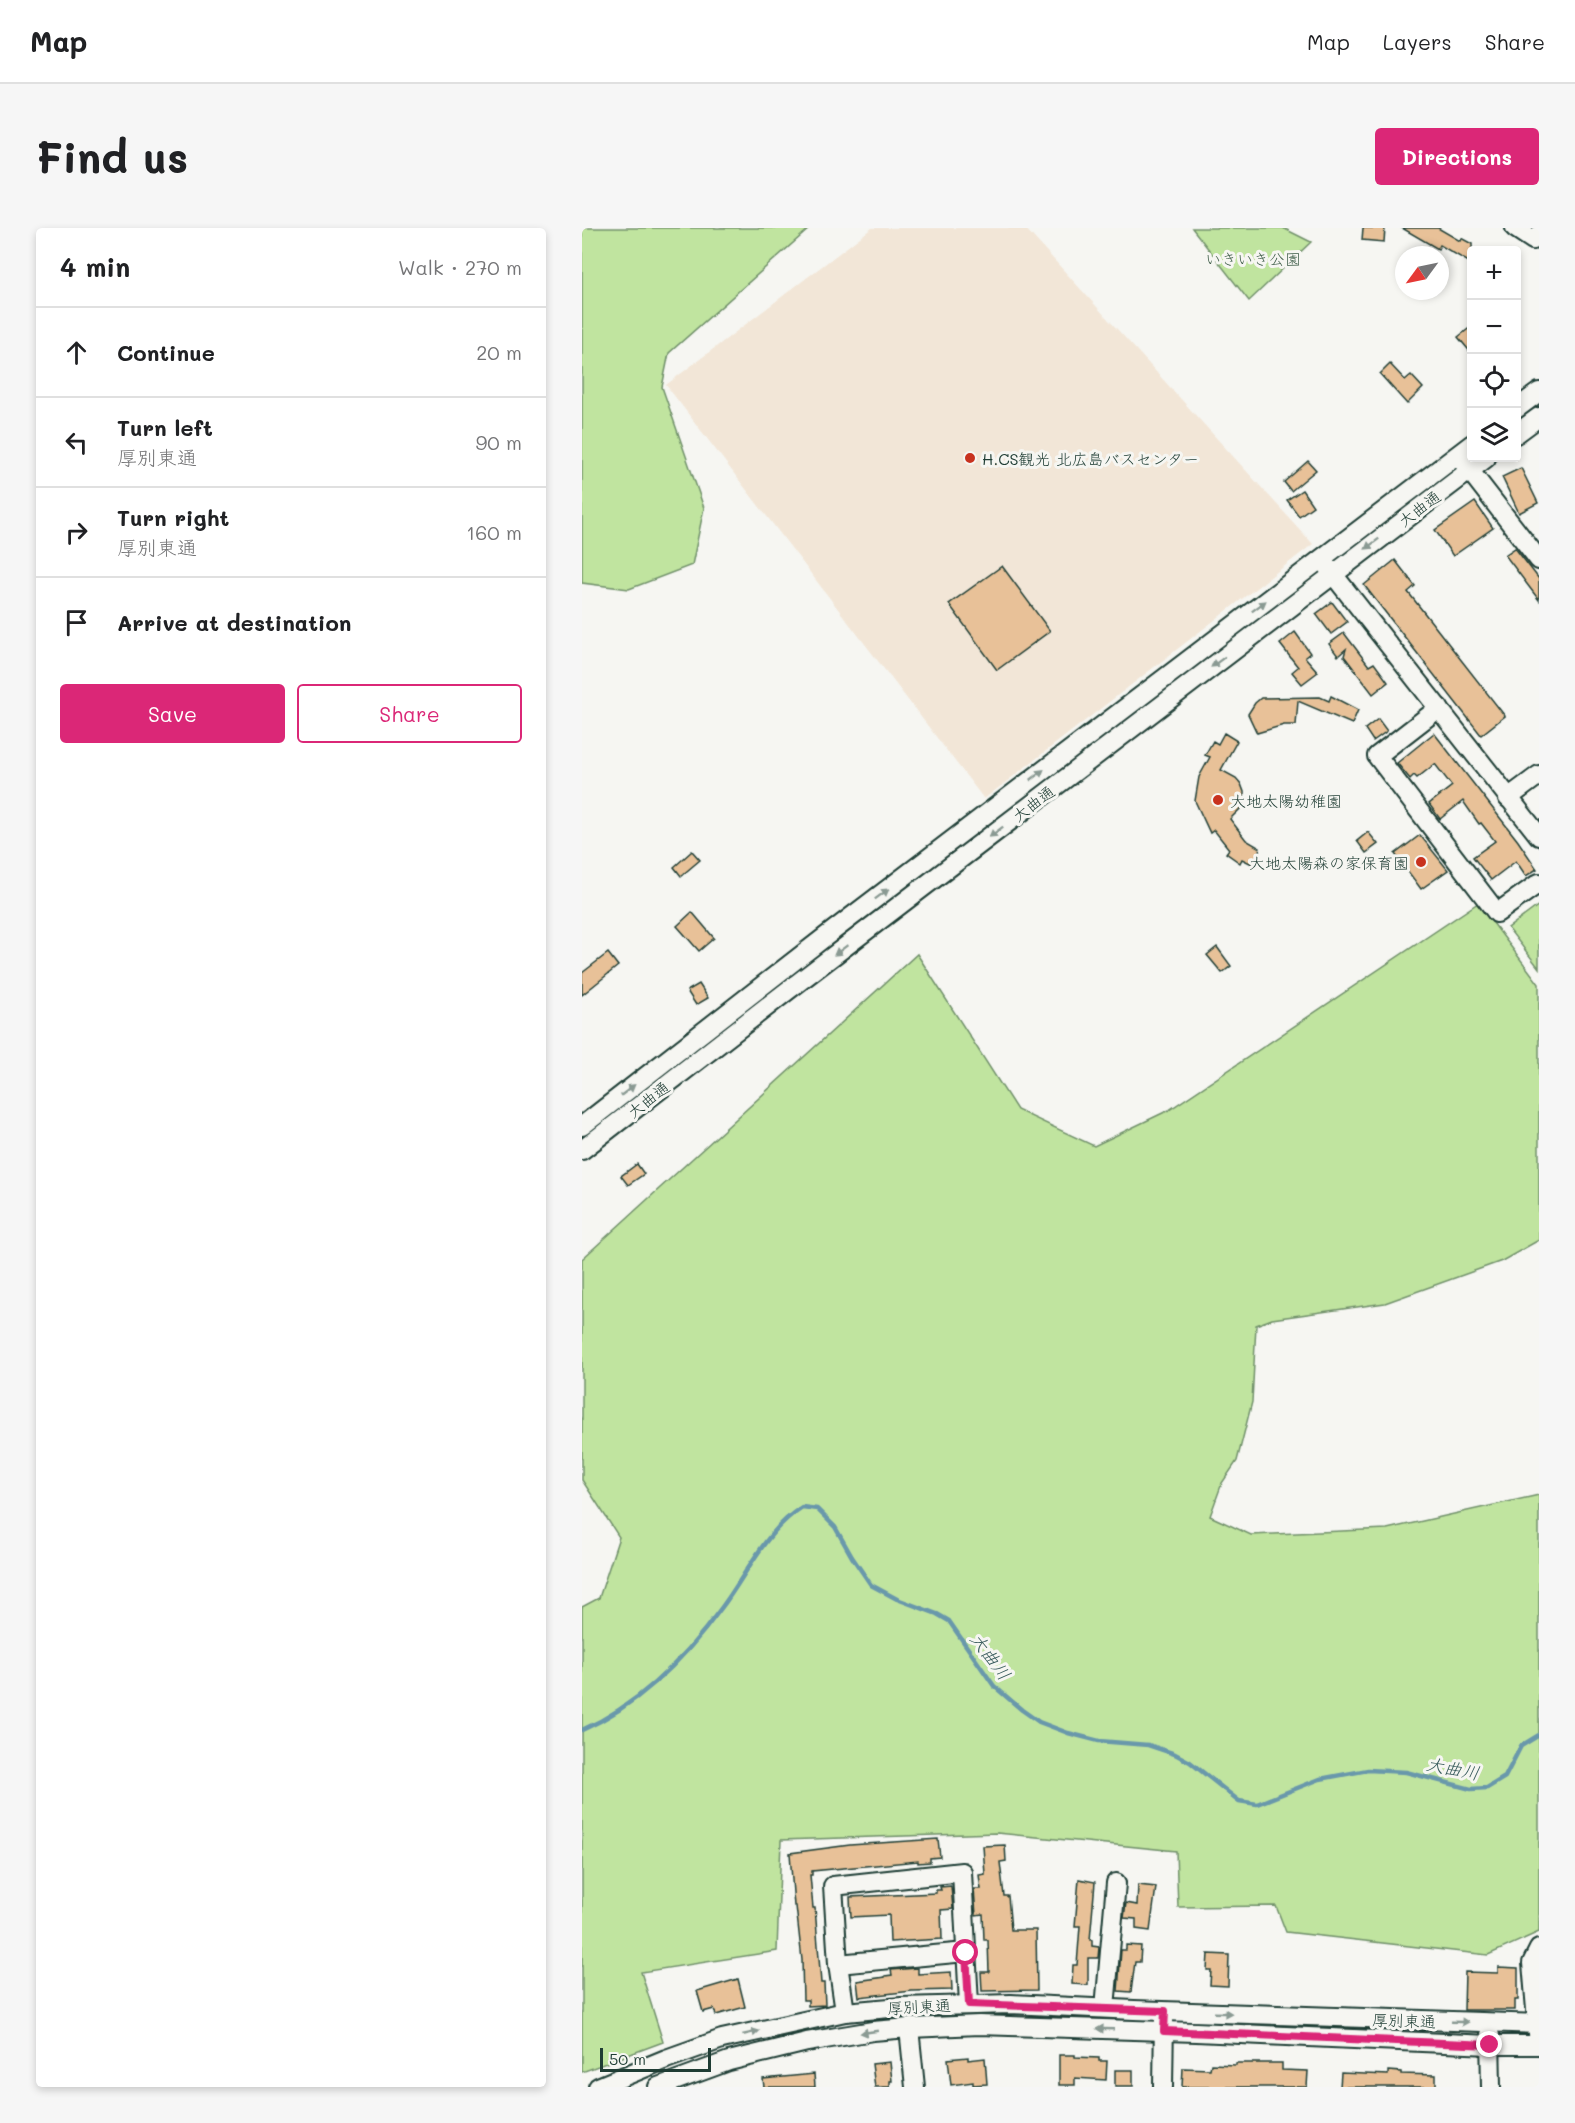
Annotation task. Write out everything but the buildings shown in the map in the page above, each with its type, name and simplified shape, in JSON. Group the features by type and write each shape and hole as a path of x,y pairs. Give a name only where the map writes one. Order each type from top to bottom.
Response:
{"street":[{"path":"1515,228 1533,240 1539,235"},
{"path":"1517,408 1539,392"},
{"path":"1521,430 1539,417"},
{"path":"1465,449 1469,470 1539,560"},
{"name":"大曲通","path":"582,1126 1465,449"},
{"name":"大曲通","path":"582,1150 1480,462"},
{"path":"1321,559 1539,836"},
{"path":"1438,708 1377,756 1497,913 1539,883"},
{"path":"1508,798 1539,775"},
{"path":"845,2012 838,1964 833,1886 962,1872 969,2004"},
{"path":"1105,2008 1116,1883"},
{"path":"1539,1949 1532,1963 1539,2045"},
{"path":"838,1964 966,1953"},
{"name":"厚別東通","path":"598,2087 722,2039 845,2012 901,2007 969,2004 1538,2025"},
{"path":"1163,2087 1165,2011"},
{"path":"1490,2023 1491,2087"},
{"name":"厚別東通","path":"658,2087 729,2061 807,2042 873,2031 909,2028 979,2025 1539,2045"},
{"path":"909,2028 915,2087"},
{"path":"722,2039 729,2061"}],"shaded area":[{"path":"872,228 1025,228 1313,544 984,799 666,385"}],"green space":[{"path":"582,228 810,228 669,353 662,387 704,508 692,565 629,589 582,583"},
{"name":"いきいき公園","path":"1192,228 1283,228 1311,242 1249,301"},
{"path":"1478,903 1539,984 1539,1240 1502,1261 1385,1303 1272,1319 1256,1325 1252,1402 1237,1461 1222,1483 1210,1516 1251,1535 1387,1529 1539,1495 1539,1932 1488,1955 1286,1932 1276,1906 1178,1907 1176,1851 997,1833 781,1840 777,1951 641,1972 663,2042 582,2072 582,1607 599,1598 619,1537 582,1480 582,1259 917,954 1017,1110 1094,1146 1169,1110"},
{"path":"1539,905 1539,968 1508,928"}],"waterway":[{"name":"大曲川","path":"582,1730 623,1707 660,1678 677,1661 708,1626 767,1540 802,1507 817,1509 835,1527 871,1585 897,1599 949,1621 994,1686 1039,1722 1099,1741 1148,1745 1175,1754 1190,1762 1239,1801 1257,1804 1320,1779 1368,1770 1406,1772 1471,1789 1487,1788 1505,1777 1521,1746 1539,1735"}],"place":[{"name":"H.CS観光 北広島バスセンター","path":"970,458"},
{"name":"大地太陽幼稚園","path":"1218,800"},
{"name":"大地太陽森の家保育園","path":"1421,862"}],"route":[{"path":"966,1953 969,2004 1165,2011 1164,2031 1490,2045"}]}
